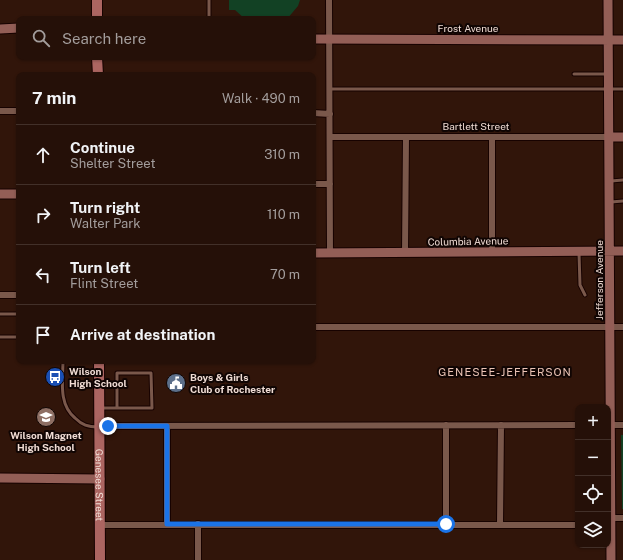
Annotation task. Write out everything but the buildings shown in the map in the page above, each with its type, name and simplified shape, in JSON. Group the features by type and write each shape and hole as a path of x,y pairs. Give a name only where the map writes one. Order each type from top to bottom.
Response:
{"main road":[{"path":"97,0 98,16"},
{"path":"97,60 98,72"},
{"name":"Genesee Street","path":"99,364 100,560"}],"street":[{"path":"329,0 330,253"},
{"name":"Jefferson Avenue","path":"608,0 610,251 609,404"},
{"path":"0,29 16,28"},
{"name":"Frost Avenue","path":"316,39 623,40"},
{"path":"0,111 16,111"},
{"path":"316,113 330,114"},
{"name":"Bartlett Street","path":"330,137 623,138"},
{"path":"405,253 406,137"},
{"path":"492,137 492,252"},
{"path":"316,184 330,184"},
{"path":"0,194 16,194"},
{"name":"Columbia Avenue","path":"316,253 623,251"},
{"path":"0,296 16,296"},
{"path":"316,327 623,327"},
{"path":"446,425 446,524"},
{"path":"500,524 501,425"},
{"path":"99,426 575,425"},
{"path":"611,425 623,425"},
{"path":"167,426 167,524"},
{"name":"Jefferson Avenue","path":"609,440 610,512"},
{"path":"0,478 100,479"},
{"path":"611,523 623,518"},
{"path":"198,524 198,560"},
{"path":"100,525 575,525"},
{"name":"Jefferson Avenue","path":"611,542 612,560"}],"lane":[{"path":"209,0 209,16"},
{"path":"574,74 609,74"},
{"path":"329,89 623,89"},
{"path":"609,181 623,180"},
{"path":"609,202 623,201"},
{"path":"579,251 580,285 585,294"},
{"path":"0,314 16,314"},
{"path":"0,337 16,337"},
{"path":"63,364 63,400 66,408 81,424 90,427 99,426"},
{"path":"99,408 117,408 152,408 151,373 117,373 117,408"}],"green space":[{"path":"229,0 300,0 298,6 290,16 242,16 235,10 229,10"},
{"path":"621,435 623,435 623,509 622,509"}],"place":[{"name":"Wilson High School","path":"55,377"},
{"name":"Boys & Girls Club of Rochester","path":"176,383"},
{"name":"Wilson Magnet High School","path":"46,417"}],"district":[{"name":"GENESEE-JEFFERSON","path":"505,372"}],"route":[{"path":"108,426 167,426 167,524 446,524"}]}
